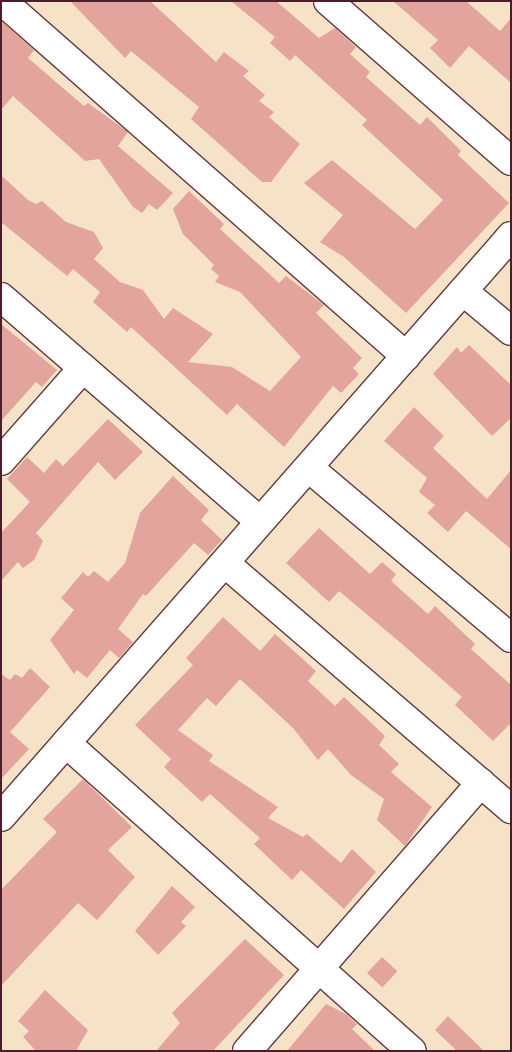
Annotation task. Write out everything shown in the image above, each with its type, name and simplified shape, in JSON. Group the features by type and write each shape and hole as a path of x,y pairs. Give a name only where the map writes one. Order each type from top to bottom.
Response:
{"street":[{"path":"2,1 406,356"},
{"path":"328,1 511,161"},
{"path":"1,817 226,564 260,521 309,468 511,236"},
{"path":"463,291 511,331"},
{"path":"1,297 260,521"},
{"path":"1,461 83,368"},
{"path":"309,468 511,638"},
{"path":"226,564 511,809"},
{"path":"66,743 412,1051"},
{"path":"246,1051 481,783"}],"building":[{"path":"70,1 150,1 216,62 224,52 249,71 243,76 265,95 259,101 274,112 269,117 300,144 271,182 262,182 191,119 199,107 131,51 125,58"},
{"path":"231,1 276,1 319,38 335,28 356,47 350,54 370,72 366,77 420,125 427,117 461,151 458,155 509,203 406,313 344,257 320,242 343,215 304,183 332,160 415,229 443,200 362,125 367,120 295,55 290,61 270,43 275,37"},
{"path":"393,1 466,1 500,31 511,18 511,83 469,46 450,68 430,48 438,40"},
{"path":"1,21 34,50 28,58 84,106 88,103 128,132 118,146 173,193 157,210 149,204 142,213 133,207 99,159 85,161 13,96 1,110"},
{"path":"1,175 28,200 36,204 42,201 66,222 94,232 103,248 94,259 120,282 143,290 164,319 173,308 213,334 188,362 232,367 270,391 301,357 240,292 215,282 219,276 211,269 214,265 183,234 173,209 189,191 224,224 220,229 279,283 286,276 324,305 316,313 362,358 353,368 359,374 341,393 333,386 284,447 237,404 227,415 131,327 127,332 93,302 100,292 73,269 67,276 1,222"},
{"path":"1,324 57,370 42,387 36,382 1,421"},
{"path":"469,345 511,385 511,418 492,436 433,374 457,347 461,353"},
{"path":"414,407 444,436 433,448 487,499 511,470 511,549 466,511 448,532 427,513 435,505 419,492 427,478 384,441"},
{"path":"108,419 143,452 115,480 98,462 36,533 43,541 34,560 23,568 18,562 1,581 1,533 30,502 7,479 27,457 44,473 56,459 63,466"},
{"path":"173,476 209,510 201,520 222,540 208,555 194,543 146,596 143,594 118,629 133,642 119,658 110,650 87,678 77,670 74,674 50,640 74,610 61,598 83,572 88,577 94,571 108,582 125,563 140,513"},
{"path":"319,528 370,574 382,562 396,574 391,581 428,614 435,606 475,644 471,649 511,685 511,723 493,741 455,705 462,697 402,644 339,591 329,602 286,563"},
{"path":"223,617 260,651 275,634 316,671 308,681 335,706 344,697 385,736 379,745 399,764 391,772 432,807 405,846 377,820 384,799 351,775 328,749 318,760 293,728 240,679 216,706 207,698 178,730 213,755 209,761 278,807 268,818 303,837 307,834 341,863 352,849 376,872 344,909 301,870 292,880 254,844 260,838 210,794 202,802 164,767 171,759 135,725 193,665 186,658"},
{"path":"30,668 50,687 10,732 29,749 1,779 1,674 10,680 15,674 22,678"},
{"path":"83,779 132,827 108,850 135,877 97,920 78,903 1,986 1,890 57,832 43,819"},
{"path":"172,886 195,907 181,922 186,926 158,955 135,931"},
{"path":"245,939 284,975 213,1051 156,1051 180,1023 172,1013"},
{"path":"382,957 397,971 382,987 367,973"},
{"path":"45,990 88,1030 76,1051 36,1051 23,1037 29,1031 18,1021"},
{"path":"326,1004 346,1014 357,1024 352,1029 375,1051 287,1051"},
{"path":"448,1016 484,1051 457,1051 435,1030"}]}
